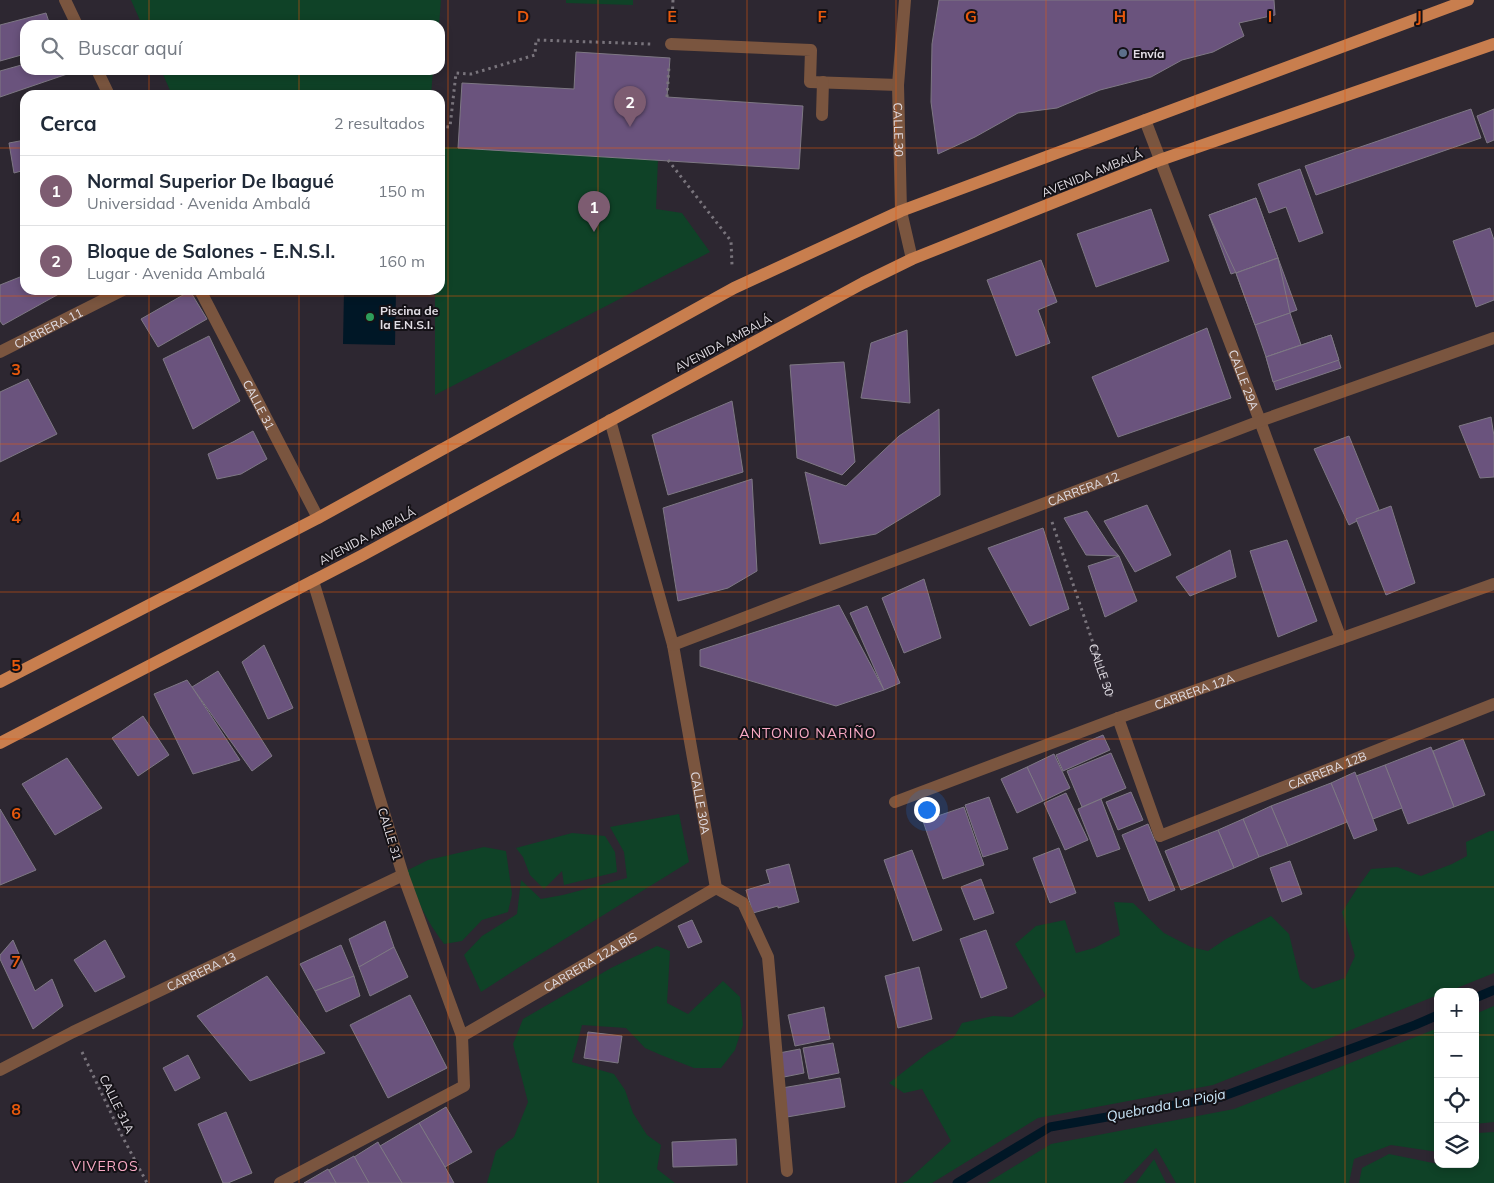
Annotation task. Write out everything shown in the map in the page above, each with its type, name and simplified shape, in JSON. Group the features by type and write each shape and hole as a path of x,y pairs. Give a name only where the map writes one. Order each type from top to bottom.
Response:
{"main road":[{"path":"0,682 318,518 734,288 901,211 1468,0"},
{"name":"AVENIDA AMBALÁ","path":"0,743 313,581 863,283 912,259 1160,160 1494,44"}],"street":[{"path":"65,0 75,20"},
{"name":"CALLE 30","path":"905,0 898,85 901,211 912,259"},
{"path":"671,44 811,50 810,82 898,85"},
{"path":"100,75 107,90"},
{"path":"822,115 823,82"},
{"name":"CALLE 29A","path":"1145,120 1341,639"},
{"name":"CARRERA 11","path":"0,352 113,295"},
{"name":"CALLE 31","path":"203,295 318,518"},
{"name":"CARRERA 12","path":"673,646 1260,421 1494,338"},
{"name":"CALLE 30A","path":"610,420 673,646 716,888"},
{"name":"CALLE 31","path":"280,1183 464,1086 462,1036 402,875 313,581"},
{"name":"CARRERA 12A","path":"895,802 1118,718 1494,584"},
{"name":"CARRERA 12B","path":"1118,718 1160,836 1494,704"},
{"name":"CARRERA 13","path":"0,1070 73,1032 402,875"},
{"path":"716,888 743,902 768,957 787,1171"},
{"name":"CARRERA 12A BIS","path":"462,1036 716,888"}],"path":[{"path":"445,126 450,127 456,73 471,74 535,55 536,40 671,44"},
{"path":"668,160 731,241 734,288"},
{"name":"CALLE 30","path":"1046,503 1118,718"},
{"name":"CALLE 31A","path":"73,1032 120,1132 147,1183"}],"green space":[{"path":"131,0 441,0 439,20 140,20"},
{"path":"566,0 633,0 633,5 566,3"},
{"path":"163,75 433,75 431,90 170,90"},
{"path":"445,147 658,159 656,209 682,213 710,252 435,395 435,295 445,295"},
{"path":"679,814 689,862 481,992 464,955 482,936 517,914 521,880 541,899 627,878 624,852 610,827"},
{"path":"1494,831 1494,973 1457,988 1434,988 1434,997 1213,1085 1038,1118 932,1183 902,1183 907,1181 951,1141 922,1089 904,1093 889,1083 929,1052 954,1037 962,1023 993,1016 1012,1017 1046,996 1015,944 1036,926 1065,920 1076,953 1094,948 1120,935 1114,902 1133,903 1164,933 1191,947 1208,951 1226,939 1271,916 1289,934 1300,979 1313,989 1345,978 1355,956 1342,912 1371,869 1397,867 1421,876 1467,856 1466,842"},
{"path":"572,833 605,836 615,852 617,872 564,885 562,871 544,889 530,875 523,857 516,848"},
{"path":"484,847 506,851 512,894 508,912 482,920 462,941 444,944 422,909 406,871 428,860"},
{"path":"657,946 670,951 667,1003 688,1014 723,981 740,997 743,1025 735,1050 721,1068 694,1068 645,1048 626,1028 582,1025 572,1062 614,1074 625,1090 633,1113 647,1135 661,1145 657,1169 675,1183 487,1183 496,1151 514,1137 528,1102 513,1044 523,1019 611,968"},
{"path":"1494,1006 1494,1122 1479,1124 1479,1033 1479,1012"},
{"path":"1434,1030 1434,1151 1391,1145 1354,1159 1349,1183 1176,1183 1156,1148 1123,1183 987,1183 1051,1144 1234,1109"},
{"path":"1494,1132 1494,1183 1359,1183 1362,1168 1389,1154 1434,1163 1434,1168 1479,1168 1479,1133"},
{"path":"1154,1159 1166,1183 1136,1183"}],"water":[{"name":"Piscina de la E.N.S.I.","path":"344,295 396,295 395,345 343,344"}],"building":[{"path":"939,0 1274,0 1275,15 1239,23 1244,36 1213,52 1182,60 1151,77 1100,90 1057,108 1018,113 975,137 938,154 931,102 932,44"},
{"path":"46,13 48,20 20,20 20,55 0,61 0,25"},
{"path":"576,52 670,58 667,97 803,106 799,169 458,148 462,83 574,89"},
{"path":"20,65 20,75 64,75 0,97 0,71"},
{"path":"1471,109 1481,138 1316,195 1305,166"},
{"path":"1494,109 1494,140 1487,143 1477,116"},
{"path":"20,141 20,171 14,173 9,143"},
{"path":"1300,169 1323,233 1299,242 1286,207 1269,213 1258,184"},
{"path":"1256,198 1278,258 1231,274 1209,215"},
{"path":"1256,198 1278,258 1236,273 1209,215"},
{"path":"1151,209 1169,261 1096,287 1077,234"},
{"path":"1490,228 1494,240 1494,300 1476,307 1453,241"},
{"path":"1278,258 1297,310 1255,325 1236,273"},
{"path":"1278,258 1290,313 1255,325 1236,273"},
{"path":"1041,260 1057,302 1038,310 1050,343 1016,356 987,280"},
{"path":"20,277 20,295 57,295 3,325 0,321 0,285"},
{"path":"183,295 192,295 207,319 158,347 141,319"},
{"path":"1290,313 1301,345 1266,357 1255,325"},
{"path":"1207,328 1231,398 1118,437 1092,377"},
{"path":"907,330 910,403 861,398 871,343"},
{"path":"1331,335 1341,368 1276,390 1266,357"},
{"path":"1331,335 1339,360 1273,382 1266,357"},
{"path":"209,336 240,401 193,429 163,359"},
{"path":"844,362 855,462 842,475 797,458 790,365"},
{"path":"28,379 57,434 0,462 0,392"},
{"path":"732,401 743,472 668,495 652,435"},
{"path":"939,409 940,495 876,534 820,544 805,472 846,486 899,436"},
{"path":"1491,417 1494,436 1494,477 1480,478 1459,426"},
{"path":"253,431 267,459 241,474 217,479 208,454"},
{"path":"1349,436 1379,510 1349,525 1314,449"},
{"path":"752,479 757,571 728,588 678,601 663,508"},
{"path":"1147,505 1171,555 1135,572 1104,521"},
{"path":"1391,506 1415,583 1386,595 1356,519"},
{"path":"1087,511 1110,546 1119,556 1086,555 1064,518"},
{"path":"1043,528 1069,609 1030,626 988,548"},
{"path":"1287,540 1317,621 1278,637 1250,551"},
{"path":"1230,550 1236,577 1190,596 1176,577"},
{"path":"1119,556 1137,601 1105,617 1088,566"},
{"path":"924,579 941,638 904,653 882,598"},
{"path":"839,605 884,690 836,706 700,666 700,650"},
{"path":"867,606 900,683 884,690 850,613"},
{"path":"264,645 293,708 268,719 242,662"},
{"path":"218,671 272,756 252,771 192,687"},
{"path":"187,680 240,760 193,774 154,694"},
{"path":"143,716 169,755 138,776 112,738"},
{"path":"1103,735 1110,750 1063,771 1056,755"},
{"path":"1463,739 1485,795 1454,807 1433,751"},
{"path":"1431,747 1454,807 1408,824 1385,765"},
{"path":"1111,753 1126,788 1082,807 1067,771"},
{"path":"1054,754 1070,788 1043,801 1027,767"},
{"path":"67,758 102,808 55,835 22,784"},
{"path":"1385,765 1402,808 1373,819 1356,776"},
{"path":"1027,767 1043,801 1017,813 1001,779"},
{"path":"1355,772 1377,830 1354,839 1331,783"},
{"path":"1331,783 1347,822 1288,846 1271,806"},
{"path":"1131,792 1143,820 1118,830 1106,802"},
{"path":"1066,793 1088,840 1065,850 1044,803"},
{"path":"989,797 1008,849 983,857 965,805"},
{"path":"1101,799 1120,849 1097,857 1078,809"},
{"path":"1271,806 1288,846 1259,857 1243,819"},
{"path":"964,807 984,865 943,879 923,821"},
{"path":"0,809 36,870 0,885"},
{"path":"1243,819 1259,857 1234,868 1218,830"},
{"path":"1148,824 1175,890 1149,901 1122,835"},
{"path":"1218,830 1234,868 1181,890 1165,851"},
{"path":"1059,848 1076,893 1050,903 1033,858"},
{"path":"912,850 942,930 913,941 884,860"},
{"path":"1290,861 1302,894 1282,902 1270,868"},
{"path":"789,864 799,902 753,913 746,890 770,883 766,870"},
{"path":"981,879 994,913 974,920 961,887"},
{"path":"692,920 702,942 688,948 678,926"},
{"path":"385,921 394,947 359,967 349,939"},
{"path":"986,930 1007,988 981,998 960,939"},
{"path":"13,940 35,991 52,979 63,1006 33,1029 0,959 0,955"},
{"path":"105,940 125,977 95,992 74,960"},
{"path":"341,945 354,976 315,991 300,964"},
{"path":"394,947 408,977 370,996 359,967"},
{"path":"919,967 932,1019 898,1028 885,976"},
{"path":"267,976 325,1053 250,1081 197,1016"},
{"path":"354,976 360,996 326,1012 315,991"},
{"path":"410,995 447,1068 388,1098 350,1025"},
{"path":"824,1007 830,1039 795,1046 788,1015"},
{"path":"588,1032 622,1036 618,1063 584,1058"},
{"path":"833,1043 839,1073 809,1079 803,1048"},
{"path":"800,1049 804,1073 784,1077 779,1053"},
{"path":"188,1055 200,1078 175,1091 163,1068"},
{"path":"840,1078 845,1107 787,1117 782,1088"},
{"path":"446,1107 472,1152 445,1167 419,1123"},
{"path":"226,1112 252,1173 228,1183 223,1183 198,1124"},
{"path":"419,1123 454,1183 402,1183 380,1146"},
{"path":"736,1139 737,1165 673,1167 672,1142"},
{"path":"378,1142 402,1183 369,1183 354,1157"},
{"path":"354,1156 369,1183 336,1183 329,1170"},
{"path":"328,1169 336,1183 304,1183"}],"waterway":[{"name":"Quebrada La Pioja","path":"1479,996 1494,990"},
{"name":"Quebrada La Pioja","path":"957,1183 1050,1127 1221,1097 1434,1017"}],"place":[{"name":"Envía","path":"1123,53"},
{"name":"Bloque de Salones - E.N.S.I.","path":"630,127"},
{"name":"Normal Superior De Ibagué","path":"594,232"},
{"name":"Piscina de la E.N.S.I.","path":"370,317"}],"district":[{"name":"ANTONIO NARIÑO","path":"808,733"},
{"name":"VIVEROS","path":"105,1166"}]}
